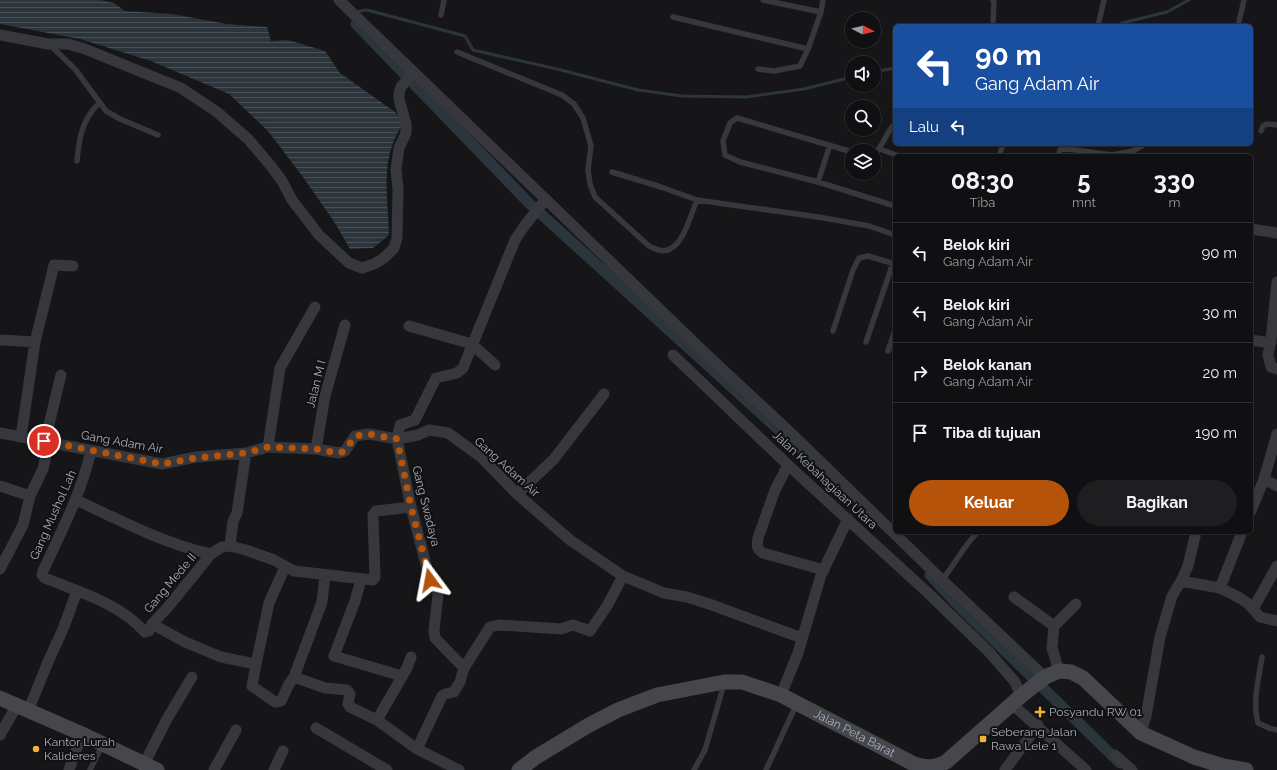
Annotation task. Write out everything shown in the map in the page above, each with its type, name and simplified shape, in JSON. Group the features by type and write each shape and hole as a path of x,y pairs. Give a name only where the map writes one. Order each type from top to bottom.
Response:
{"main road":[{"name":"Jalan Peta Barat","path":"519,770 536,757 589,725 618,710 657,695 724,682 742,682 781,695 912,763 922,766 936,767 946,762 1044,677 1059,672"},
{"path":"1059,672 1071,672 1083,678 1141,733 1194,757 1223,766 1246,770"},
{"path":"0,698 82,734 151,767"}],"street":[{"path":"339,0 412,74 543,202 798,440 893,533"},
{"path":"0,35 48,44 68,44 85,49 181,88 217,112 248,139 272,166 292,200 318,236 349,263 362,268 374,264 384,258 394,248 397,238 398,189 396,169 399,148 406,132 406,124 399,100 399,93 401,86 412,74"},
{"path":"397,439 400,425 415,420 436,378 456,373 463,368 515,240 543,202"},
{"path":"1253,229 1277,233"},
{"path":"21,437 35,342 50,265 73,266"},
{"path":"1277,282 1273,341 1268,355 1272,367 1277,370"},
{"path":"268,447 280,368 315,307"},
{"name":"Jalan M I","path":"316,449 325,396 345,325"},
{"path":"409,326 472,344 495,365"},
{"path":"0,340 35,342"},
{"path":"1253,340 1273,341"},
{"name":"Jalan Kebahagiaan Utara","path":"673,355 788,465 928,591 989,652 1015,682 1018,698"},
{"path":"0,570 23,525 30,496 42,469 61,375"},
{"path":"517,494 554,459 604,394"},
{"name":"Gang Adam Air","path":"0,433 162,464 196,458 246,453 268,447 316,449 339,453 345,451 355,436 361,434 397,439 418,435 429,430 448,433 481,457 517,494 570,540 623,576 664,592 712,605 802,638"},
{"path":"1253,506 1264,479 1277,434"},
{"name":"Gang Swadaya","path":"397,439 411,507 430,580 437,590 438,595 434,630 435,638 464,668"},
{"name":"Gang Mushol Lah","path":"77,591 45,578 42,575 76,500 86,474 91,451"},
{"path":"246,453 237,513 233,521 230,546 274,560 294,571 361,580 373,580 375,577 373,514 376,511 411,507"},
{"path":"788,465 775,490 758,538 757,547 763,552 824,570"},
{"path":"1264,479 1277,486"},
{"path":"0,486 30,496"},
{"name":"Gang Mede II","path":"76,500 162,540 211,554"},
{"path":"781,695 802,638 824,570 848,519"},
{"path":"894,534 1044,677"},
{"path":"1141,733 1146,716 1160,637 1172,596 1188,566 1196,534"},
{"path":"1220,588 1241,534"},
{"name":"Gang Mede II","path":"230,546 222,547 211,554 152,624 184,642 221,657 256,664"},
{"path":"1253,610 1277,566"},
{"path":"285,567 269,603 252,686 275,702 281,701 294,677 322,602 325,575"},
{"path":"417,749 442,696 454,692 460,682 464,668 490,627 499,625 561,630 573,626 590,631 607,606 623,576"},
{"path":"361,580 355,601 334,656 402,676"},
{"path":"928,591 941,580"},
{"path":"1181,581 1220,588 1250,604 1253,610 1260,617 1277,621"},
{"path":"0,735 23,708 48,662 63,629 77,591 124,613 137,623 145,632 149,631 152,624"},
{"path":"1014,597 1054,626"},
{"path":"1059,672 1052,648 1054,626 1076,604"},
{"path":"377,720 411,657"},
{"path":"151,767 167,719 192,677"},
{"path":"294,677 325,688 347,690 350,694 348,704 350,707 377,720 417,749 459,770"},
{"path":"1018,698 1038,725 1086,770"},
{"path":"1004,770 1038,725"},
{"path":"316,728 387,770"},
{"path":"214,770 236,730"},
{"path":"69,770 82,734"},
{"path":"274,770 283,751"},
{"path":"1115,755 1132,770"}],"lane":[{"path":"441,15 444,0"},
{"path":"763,0 821,12"},
{"path":"758,69 774,71 800,66 808,49 821,12 823,0"},
{"path":"993,0 993,21"},
{"path":"1099,24 1104,0"},
{"path":"1238,24 1244,0"},
{"path":"673,17 808,49"},
{"path":"48,44 75,68 106,111 158,136"},
{"path":"457,52 562,95 574,104 583,118 591,146 588,170 590,184 595,198 649,246 659,250 670,250 680,242 697,200"},
{"path":"77,161 79,138 88,116 99,103"},
{"path":"845,150 738,118 730,123 723,141 726,155 740,162 818,182 893,205"},
{"path":"1261,131 1263,126 1267,124 1277,125"},
{"path":"881,147 889,130 893,126"},
{"path":"818,182 830,145"},
{"path":"1062,146 1106,154"},
{"path":"1117,154 1133,151 1142,146"},
{"path":"881,149 894,154"},
{"path":"612,172 697,200 818,217 869,226 893,234"},
{"path":"833,331 853,270 859,258 868,256 893,264"},
{"path":"866,342 893,267"},
{"path":"888,351 893,336"},
{"path":"941,580 952,568 969,540 976,534"},
{"path":"1262,657 1256,702 1256,714 1258,723 1277,730"},
{"path":"694,770 705,750 724,682"},
{"path":"766,770 797,703"},
{"path":"90,770 103,744"}],"shaded area":[{"path":"0,0 101,0 114,3 125,11 172,14 227,24 267,27 271,41 288,40 325,51 340,73 395,112 404,123 396,136 388,163 387,192 389,235 373,248 350,249 335,223 303,177 268,131 229,94 151,61 80,39 0,24"}],"waterway":[{"path":"1122,23 1167,12 1189,0"},
{"path":"355,12 367,10 465,36 473,50 557,69 638,90 682,96 746,97 804,89 845,79"},
{"path":"356,24 530,204 812,460"},
{"path":"881,71 893,68"},
{"path":"930,575 958,605 1120,763"}],"place":[{"name":"Posyandu RW 01","path":"1040,712"},
{"name":"Seberang Jalan Rawa Lele 1","path":"983,739"},
{"name":"Kantor Lurah Kalideres","path":"36,749"}],"route":[{"path":"44,441 162,464 196,458 246,453 268,447 316,449 339,453 345,451 355,436 361,434 397,439 411,507 430,580"}]}
